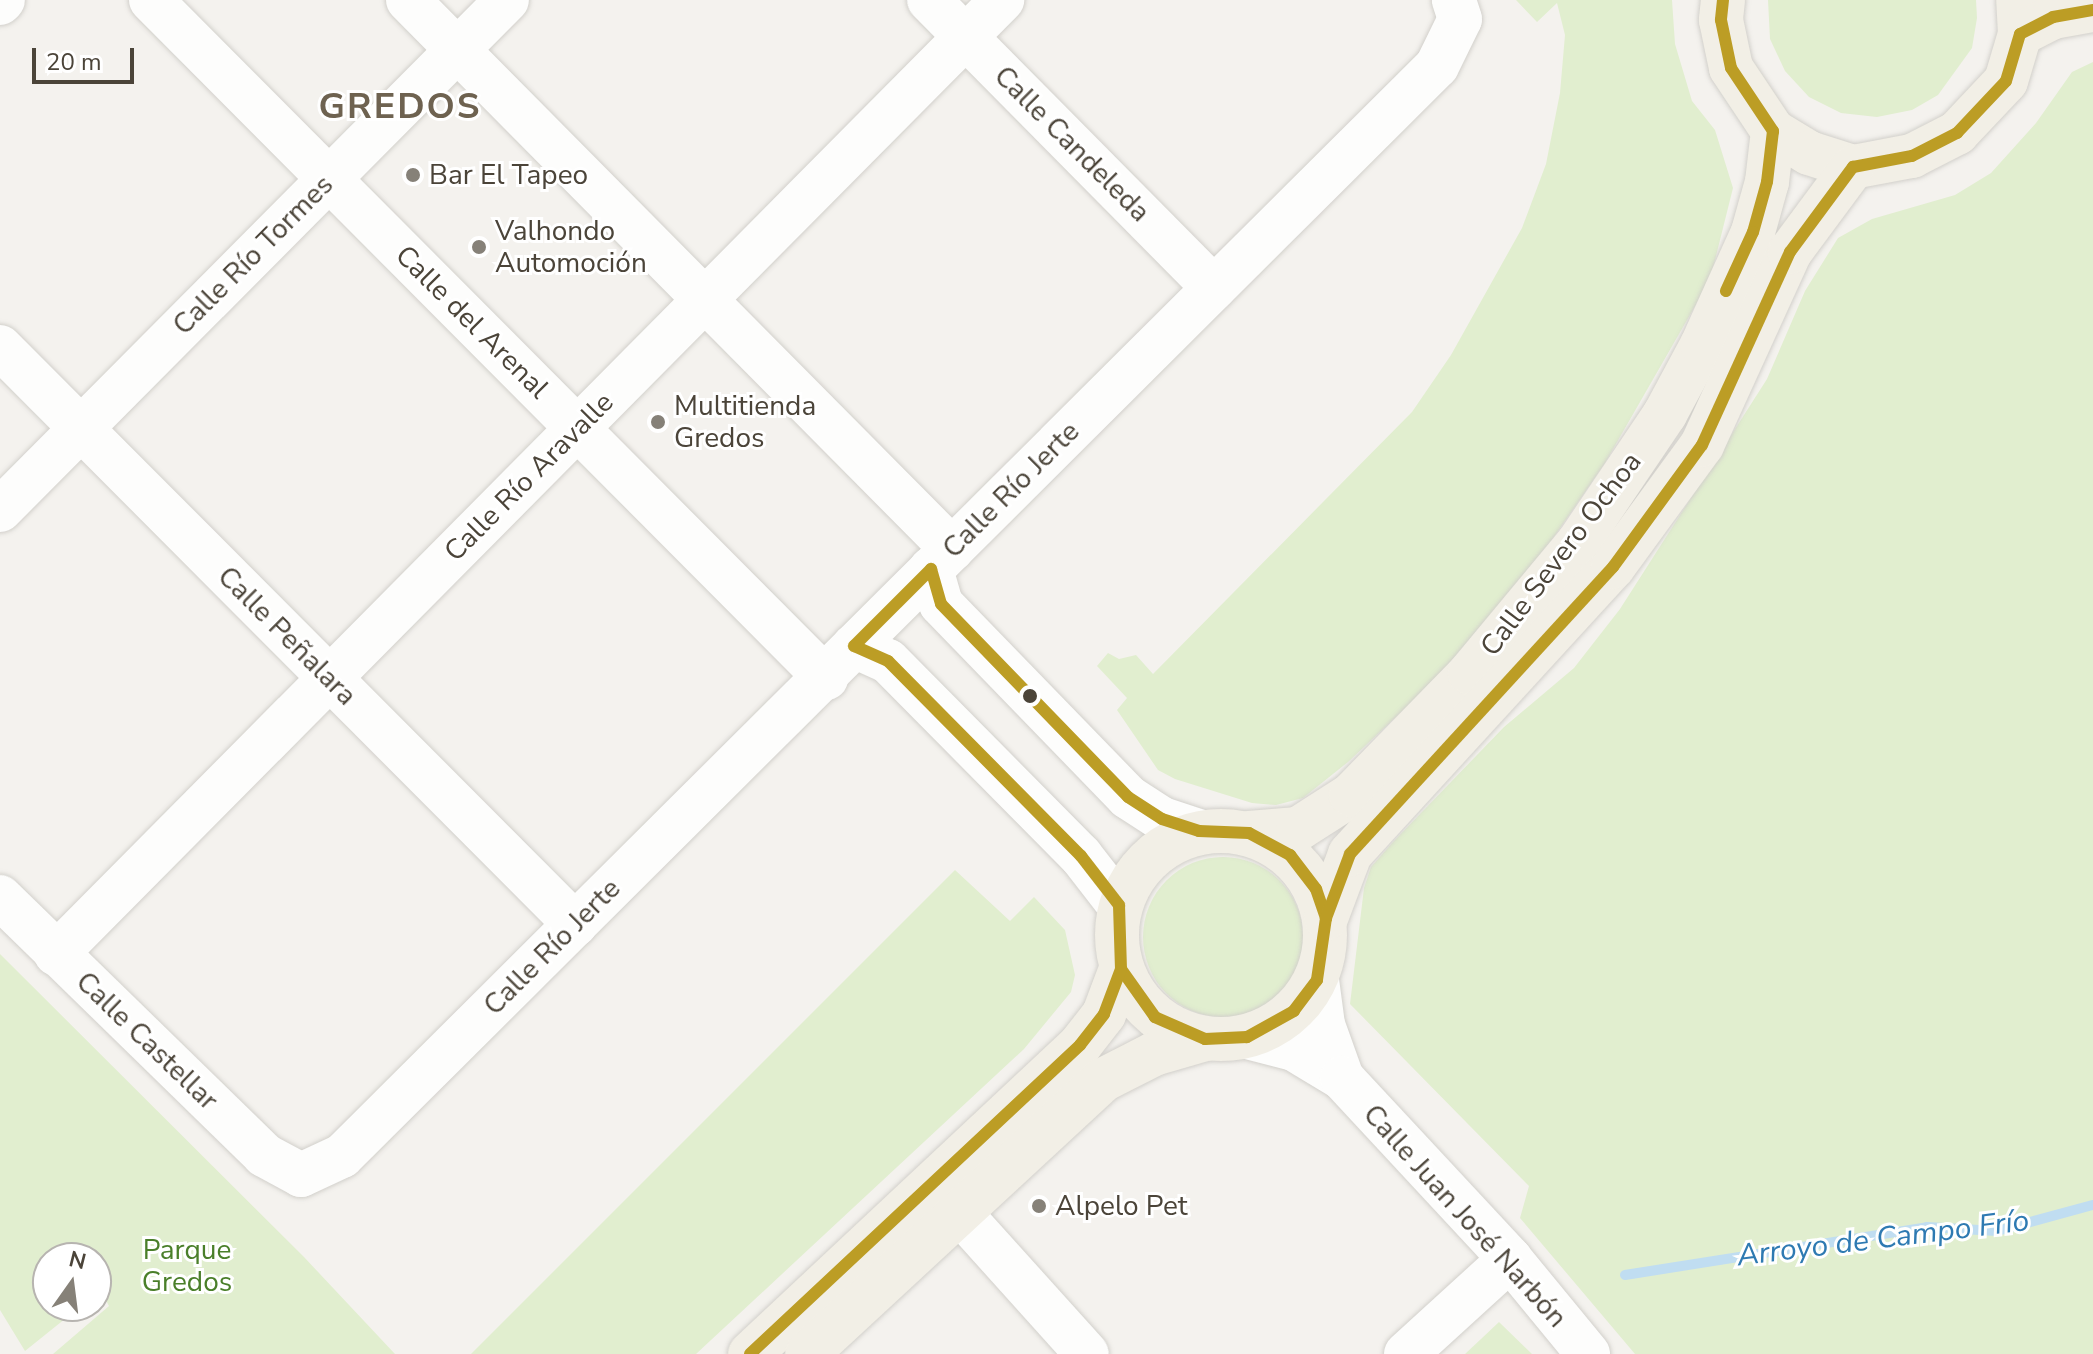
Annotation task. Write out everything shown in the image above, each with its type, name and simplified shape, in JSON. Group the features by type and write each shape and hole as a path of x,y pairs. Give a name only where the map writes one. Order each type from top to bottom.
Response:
{"main road":[{"path":"1723,0 1721,20 1731,68 1773,131 1809,153 1853,167 1912,156 1957,133 2006,81 2019,17 2053,17 2093,10"},
{"name":"Calle Severo Ochoa","path":"1249,833 1298,829 1351,795 1470,673 1578,543 1665,414 1702,345 1753,232 1767,182 1773,131"},
{"name":"Calle Severo Ochoa","path":"1326,918 1350,854 1613,567 1702,445 1790,252 1853,167"},
{"path":"750,1354 1080,1045 1104,1014 1121,969 1119,905 1154,852 1199,831 1249,833 1290,855 1316,889 1326,918 1317,980 1294,1011 1226,1038 1154,1054 1103,1080 807,1354"},
{"path":"1121,969 1155,1017 1226,1038"}],"street":[{"name":"Calle del Arenal","path":"151,0 577,429 840,662"},
{"path":"408,0 705,300 941,559 941,604 1128,797 1162,819 1199,831"},
{"name":"Calle Río Tormes","path":"0,510 507,0"},
{"name":"Calle Candeleda","path":"929,0 1214,288"},
{"name":"Calle Río Aravalle","path":"56,954 1002,0"},
{"name":"Calle Río Jerte","path":"301,1175 342,1156 1437,66 1457,10"},
{"name":"Calle Peñalara","path":"0,347 575,924"},
{"path":"840,662 888,661 1081,856 1119,905"},
{"name":"Calle Castellar","path":"0,897 264,1155 301,1175"},
{"name":"Calle Juan José Narbón","path":"1317,980 1323,1025 1342,1078"},
{"name":"Calle Juan José Narbón","path":"1226,1038 1294,1049 1342,1078 1510,1259 1588,1354"},
{"path":"959,1212 1087,1354"},
{"path":"1406,1354 1510,1259"}],"green space":[{"path":"1516,0 1672,0 1675,44 1692,101 1715,130 1733,188 1710,280 1605,463 1538,560 1432,683 1348,762 1303,798 1276,805 1252,803 1175,779 1158,770 1117,710 1127,698 1097,666 1108,653 1119,659 1136,655 1153,674 1412,412 1451,355 1522,228 1546,164 1560,93 1565,35 1557,3 1537,22"},
{"path":"1768,0 1976,0 1977,18 1972,48 1938,95 1912,110 1877,117 1841,113 1809,97 1785,71 1770,39"},
{"path":"2093,62 2093,1354 1635,1354 1520,1218 1529,1186 1350,1004 1364,888 1371,867 1504,727 1574,668 1620,609 1767,379 1805,291 1838,238 1872,219 1955,195 1991,173 2036,123 2072,72"},
{"path":"1223,857 1253,864 1279,881 1296,907 1303,937 1296,967 1279,993 1253,1010 1223,1017 1193,1010 1167,993 1150,967 1143,937 1150,907 1167,881 1193,864"},
{"path":"955,870 1010,921 1034,897 1065,930 1075,975 1071,992 1024,1049 696,1354 471,1354"},
{"name":"Parque Gredos","path":"0,954 304,1257 395,1354 53,1354 90,1322 112,1322 112,1242 32,1242 32,1322 61,1322 25,1351 0,1310"},
{"path":"1499,1322 1532,1354 1465,1354 1481,1339"}],"waterway":[{"name":"Arroyo de Campo Frío","path":"1625,1275 1927,1227 1997,1231 2093,1205"}],"transit line":[{"path":"1723,0 1721,20 1731,68 1773,131 1767,182 1753,232 1726,291"},
{"path":"1326,918 1350,854 1613,567 1702,445 1790,252 1853,167 1912,156 1957,133 2006,81 2020,34 2053,17 2093,10"},
{"path":"931,569 941,604 1128,797 1162,819 1199,831 1249,833 1290,855 1316,889 1326,918 1317,980 1294,1011 1247,1037 1205,1039 1155,1017 1121,969 1119,905 1081,856 888,661 854,646 931,569"},
{"path":"750,1354 1080,1045 1104,1014 1121,969"}],"place":[{"name":"Bar El Tapeo","path":"413,175"},
{"name":"Valhondo Automoción","path":"479,247"},
{"name":"Multitienda Gredos","path":"658,422"},
{"name":"Alpelo Pet","path":"1039,1206"}],"district":[{"name":"GREDOS","path":"400,107"}]}
